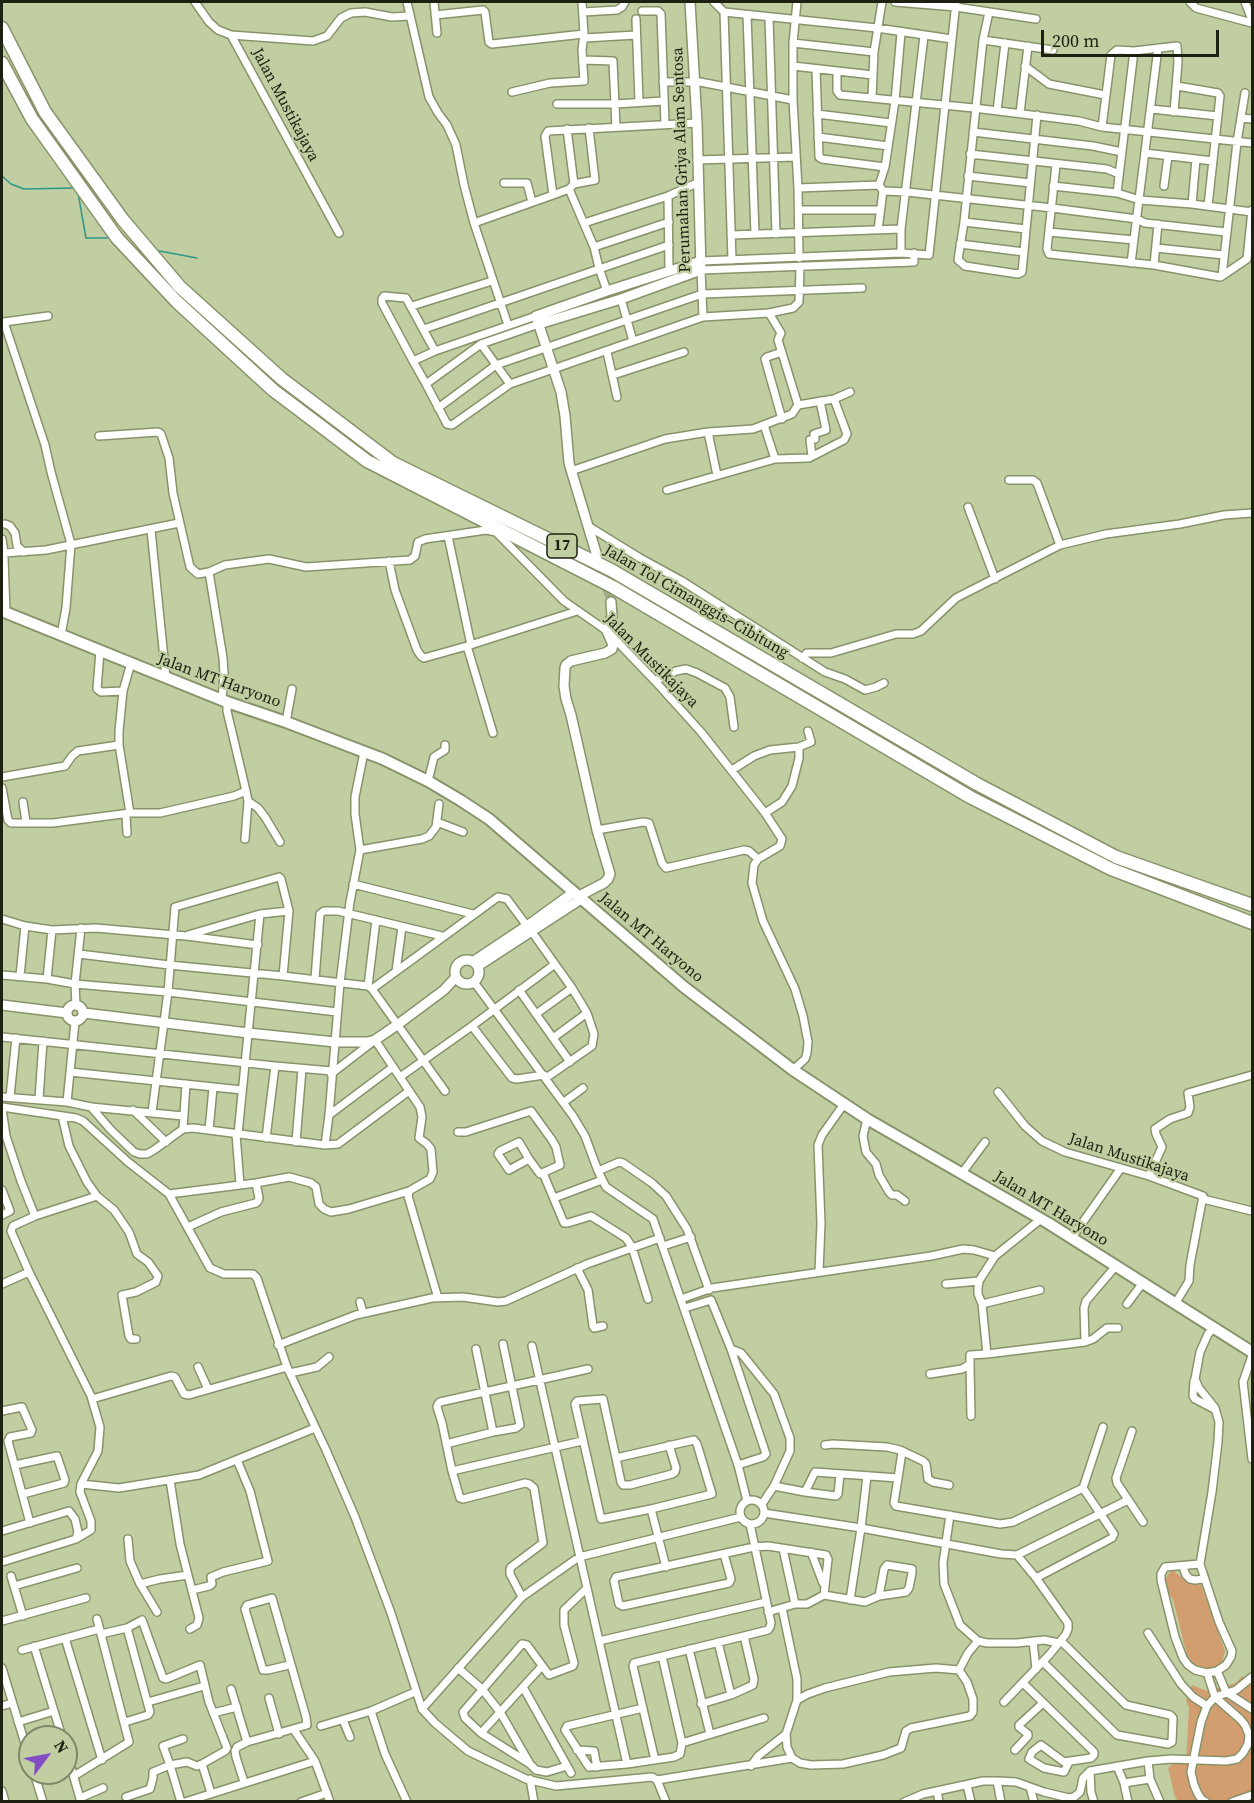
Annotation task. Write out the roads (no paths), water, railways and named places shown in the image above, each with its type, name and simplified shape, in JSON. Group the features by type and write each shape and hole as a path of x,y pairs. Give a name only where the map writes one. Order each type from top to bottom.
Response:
{"highway":[{"name":"Jalan Tol Cimanggis–Cibitung","path":"2,28 45,112 123,220 180,287 282,379 393,463 611,570 977,784 1116,857 1252,905"},
{"name":"Jalan Tol Cimanggis–Cibitung","path":"2,63 32,119 117,238 177,302 273,390 367,461 612,587 970,797 1111,869 1252,923"}],"main road":[{"name":"Jalan MT Haryono","path":"4,612 224,701 383,759 428,781 489,819 684,987 793,1070 867,1119 1041,1219 1252,1354"}],"street":[{"name":"Jalan Mustikajaya","path":"195,2 213,25 220,31 231,35 339,233"},
{"path":"407,2 429,97 447,125 456,145 474,223 508,325"},
{"path":"434,2 437,33"},
{"path":"512,92 550,83 583,82 585,79 582,2"},
{"path":"583,12 615,10 622,7 625,2"},
{"name":"Perumahan Griya Alam Sentosa","path":"690,2 703,317"},
{"path":"714,2 724,12 878,28 952,39"},
{"path":"435,351 405,297 387,296 382,299 382,303 438,408 447,424 452,425 510,384 607,352 633,341 703,317 769,313 796,306 800,302 800,291 799,210 793,100 796,2"},
{"path":"872,98 874,52 882,2"},
{"path":"895,2 956,4 1036,19"},
{"path":"1190,2 1195,8 1252,22"},
{"path":"1245,2 1252,22"},
{"path":"413,361 508,325 538,320 621,298 701,266 799,262 901,253 929,255 956,4"},
{"path":"435,15 483,10 489,42 492,44 584,36 636,35"},
{"path":"231,35 313,41 327,36 341,18 357,11 392,17 409,16"},
{"path":"642,11 658,11 661,14 665,124"},
{"path":"724,12 732,260"},
{"path":"989,12 974,108 964,222 958,260 965,266 1018,274 1022,272 1037,115"},
{"path":"747,15 755,234"},
{"path":"769,17 776,234"},
{"path":"636,19 639,102"},
{"path":"878,230 881,188 895,101 901,33"},
{"path":"901,253 901,229 924,36"},
{"path":"983,40 1053,50"},
{"path":"793,43 874,52"},
{"path":"997,111 1005,43"},
{"path":"1102,127 1111,54 1117,50 1134,51 1175,45 1178,47 1177,86 1173,112"},
{"path":"1020,113 1028,46"},
{"path":"1131,263 1158,48"},
{"path":"1117,193 1134,51"},
{"path":"583,60 613,61 616,127"},
{"path":"793,66 873,75"},
{"path":"1025,66 1048,84 1105,95"},
{"path":"816,69 819,156 822,159 885,167"},
{"path":"837,71 837,91 840,95 1020,113 1125,130 1252,143"},
{"path":"663,82 695,82 793,100"},
{"path":"1177,86 1218,93 1220,96 1208,206"},
{"path":"1222,276 1237,142 1245,93"},
{"path":"557,104 664,101"},
{"path":"1151,109 1218,116"},
{"path":"817,114 891,123"},
{"path":"1241,118 1252,119"},
{"path":"553,195 545,134 549,130 696,123"},
{"path":"474,223 572,186 596,180 589,128"},
{"path":"567,129 572,186 607,291"},
{"path":"972,132 1093,146 1122,152"},
{"path":"818,137 888,146"},
{"path":"1145,153 1213,161"},
{"path":"970,154 1107,170 1119,174"},
{"path":"1164,186 1168,156"},
{"path":"697,160 796,157"},
{"path":"1192,204 1196,159"},
{"path":"1053,186 1117,193 1140,200 1252,211 1247,259 1218,278 1154,265 1052,256 1048,252 1053,186 1056,165"},
{"path":"968,177 1030,183"},
{"path":"504,183 527,183 532,202"},
{"path":"584,223 668,196 697,183"},
{"path":"798,188 881,188 1226,232"},
{"path":"668,196 669,270"},
{"path":"799,210 880,210"},
{"path":"594,247 669,222"},
{"path":"964,222 1026,229"},
{"path":"1154,265 1158,224"},
{"path":"731,235 901,229"},
{"path":"1049,232 1134,240"},
{"path":"960,244 1024,252"},
{"path":"424,329 669,245"},
{"path":"1156,248 1224,255"},
{"path":"426,384 481,344 607,291 669,270 732,260 914,262 914,253"},
{"path":"412,306 492,281"},
{"path":"438,408 496,365 702,294 862,288"},
{"path":"621,298 633,341"},
{"path":"571,471 656,441 708,432 749,430 782,419 794,412 798,405 777,338 781,333 769,313"},
{"path":"48,316 3,322 45,445 71,544 66,608 61,636"},
{"path":"538,320 564,406 567,455 597,556"},
{"path":"481,344 510,384"},
{"path":"607,352 617,397"},
{"path":"613,375 684,352"},
{"path":"782,352 765,359 782,419"},
{"path":"798,405 834,399 849,393"},
{"path":"667,490 775,459 803,459 844,440 847,436 834,399"},
{"path":"812,456 810,440 815,440 814,434 826,430 820,401"},
{"path":"765,425 775,459"},
{"path":"99,436 158,432 161,434 170,459 173,493 190,567 198,574 225,565 269,559 306,567 412,559 420,541 430,537 448,536 469,646 493,733"},
{"path":"708,432 717,475"},
{"path":"1009,480 1033,480 1037,483 1060,545"},
{"path":"968,507 995,579"},
{"path":"802,658 807,653 831,653 896,634 913,634 921,631 951,602 1060,545 1106,534 1180,524 1224,515 1252,513"},
{"path":"2,539 4,553 24,552 46,550 179,523"},
{"path":"5,524 10,526 15,533 17,546 24,552"},
{"path":"588,526 646,563 682,581 825,672 845,679 865,690 884,683"},
{"path":"151,530 166,678"},
{"name":"Jalan Mustikajaya","path":"448,536 486,530 496,532 564,601 607,631 655,681 732,770 782,839 780,846 758,859"},
{"path":"4,557 4,612"},
{"path":"389,561 395,590 421,656 425,658 577,611"},
{"path":"209,572 223,658 224,701 248,801 245,839"},
{"path":"476,964 578,896 608,879 610,874 597,830 566,699 564,673 568,663 612,650 613,645 607,631 612,616 611,602"},
{"path":"100,651 97,689 101,692 123,691"},
{"path":"127,833 128,814 119,731 123,691 130,663"},
{"path":"655,681 686,669 725,688 730,697 734,727"},
{"path":"286,722 292,689"},
{"path":"732,770 754,756 770,750 799,747 811,742 808,731"},
{"path":"2,777 65,766 78,751 119,745"},
{"path":"428,781 434,757 443,752 445,745"},
{"path":"765,813 782,802 792,786 799,758 799,747"},
{"path":"325,1145 340,982 353,882 360,850 355,797 364,752"},
{"path":"2,788 10,823 53,823 128,814 160,813 234,796 246,791"},
{"path":"248,801 258,808 280,842"},
{"path":"23,802 26,822"},
{"path":"360,850 422,839 434,830 439,804"},
{"path":"437,822 463,832"},
{"path":"597,830 646,822 650,825 662,863 666,868 744,850 749,851 758,859 753,870 752,884 763,921 795,989 808,1042 805,1059 793,1070"},
{"path":"152,1112 168,992 174,908 276,877 281,879 289,911 283,976"},
{"path":"353,882 473,915"},
{"path":"79,954 370,987 396,971 498,897 503,897 536,925 555,964 587,1013 594,1034 592,1046 545,1076 517,1079 512,1078 472,1026"},
{"path":"186,936 260,914 289,911"},
{"path":"315,979 320,914 324,911 349,913 442,936"},
{"path":"240,1185 237,1134 260,914"},
{"path":"2,919 25,926 52,930 96,928 258,945"},
{"path":"376,920 370,987 445,1091"},
{"path":"20,976 25,926"},
{"path":"396,971 402,927"},
{"path":"76,1005 75,984 81,928"},
{"path":"47,979 52,930"},
{"path":"467,959 476,964 479,975 474,982 462,983 456,977 454,972 460,961 467,959"},
{"path":"400,1077 555,964"},
{"path":"2,975 337,1012"},
{"path":"2,1037 332,1072 444,990 456,977"},
{"path":"474,982 564,1102 585,1136 607,1188 651,1217 738,1465 747,1501"},
{"path":"536,1014 572,988"},
{"path":"519,990 570,1062"},
{"path":"2,1005 67,1013"},
{"path":"75,1022 69,1019 67,1013 69,1007 76,1005 84,1013"},
{"path":"84,1013 334,1042 375,1040"},
{"path":"75,1022 81,1019 84,1013"},
{"path":"553,1038 587,1013"},
{"path":"67,1102 75,1022"},
{"path":"10,1097 16,1038"},
{"path":"169,1194 289,1177 311,1183 316,1187 319,1204 331,1212 349,1209 408,1191 430,1179 433,1172 431,1149 419,1138 422,1112 375,1040"},
{"path":"39,1100 43,1041"},
{"path":"266,1138 275,1066"},
{"path":"329,1115 393,1067"},
{"path":"296,1142 302,1069"},
{"path":"70,1072 242,1090"},
{"path":"1149,1176 1162,1147 1155,1129 1170,1119 1188,1113 1190,1107 1188,1093 1252,1075"},
{"path":"183,1129 186,1084"},
{"path":"209,1130 213,1088"},
{"path":"564,1102 583,1088"},
{"path":"91,1107 134,1152 147,1154 183,1129 209,1130 325,1145 338,1144 409,1091"},
{"name":"Jalan Mustikajaya","path":"998,1092 1025,1126 1042,1141 1065,1152 1149,1176 1203,1198 1252,1211"},
{"path":"2,1097 67,1102 91,1107 183,1116"},
{"path":"819,1272 821,1223 819,1145 822,1135 844,1104"},
{"path":"35,1216 6,1136 2,1108 76,1118 83,1121 128,1162 169,1194 210,1268 224,1274 253,1274 257,1278 288,1370 355,1517 391,1613 422,1709 468,1751 504,1769 556,1786 648,1777 657,1780 792,1758"},
{"path":"132,1110 166,1142"},
{"path":"458,1132 466,1132 531,1111 556,1147 560,1165 539,1173 518,1142 498,1154 509,1170 529,1159"},
{"path":"62,1116 69,1146 87,1182 97,1196 114,1210 129,1232 137,1254 148,1262 158,1276 156,1282 136,1292 122,1295 129,1336 131,1339 136,1339"},
{"path":"867,1119 863,1136 866,1152 876,1164 889,1192 905,1201"},
{"path":"962,1173 985,1142"},
{"path":"598,1171 619,1162 623,1163 666,1196 691,1237 712,1289"},
{"path":"1071,1239 1120,1168"},
{"path":"543,1173 564,1223 591,1216 626,1238 632,1247 648,1299"},
{"path":"554,1198 602,1180"},
{"path":"188,1227 221,1212 256,1203 259,1198 256,1183"},
{"path":"2,1190 10,1211 2,1215"},
{"path":"408,1191 438,1298"},
{"path":"2,1562 76,1539 91,1530 91,1521 80,1496 81,1484 98,1451 100,1429 92,1399 29,1272 11,1228 35,1216 97,1196"},
{"path":"1175,1304 1190,1281 1190,1265 1203,1198"},
{"path":"987,1354 982,1304 978,1294 979,1281 995,1256 1041,1219"},
{"path":"663,1246 691,1237"},
{"path":"278,1345 363,1313 438,1298 463,1297 498,1302 506,1300 577,1268 660,1238"},
{"path":"683,1303 712,1289 931,1256 963,1249 995,1256"},
{"path":"1085,1342 1084,1308 1086,1301 1115,1267"},
{"path":"577,1268 588,1290 593,1326 594,1328 603,1326"},
{"path":"2,1284 29,1272"},
{"path":"946,1284 979,1281"},
{"path":"1127,1305 1142,1284"},
{"path":"982,1304 1040,1290"},
{"path":"683,1303 711,1300 731,1349 766,1454 762,1458 738,1465"},
{"path":"360,1302 363,1313"},
{"path":"971,1416 970,1355 1085,1342 1093,1340 1107,1328 1118,1328"},
{"path":"1200,1564 1165,1567 1161,1574 1162,1588 1183,1658 1188,1665 1208,1677 1218,1675 1226,1665 1232,1651 1219,1622 1200,1564 1219,1422 1215,1409 1198,1388 1195,1379 1200,1352 1208,1334 1214,1328"},
{"path":"446,1444 516,1428 520,1425 503,1344"},
{"path":"532,1346 627,1764"},
{"path":"476,1349 493,1432"},
{"path":"731,1349 741,1353 774,1394 791,1440 790,1451 774,1486 762,1504"},
{"path":"1252,1354 1243,1382 1252,1459"},
{"path":"92,1399 171,1376 175,1377 184,1394 189,1395 288,1370 317,1366 329,1357"},
{"path":"930,1374 962,1369 970,1364"},
{"path":"198,1367 208,1389"},
{"path":"522,1597 510,1574 510,1569 543,1543 534,1488 525,1483 463,1499 458,1496 437,1407 440,1402 588,1369"},
{"path":"616,1458 691,1439 696,1442 712,1493 601,1519 575,1402 603,1399 621,1482 623,1485 675,1472 669,1445"},
{"path":"2,1411 22,1407 32,1430 31,1433 9,1439 30,1523"},
{"path":"81,1484 119,1488 199,1475 315,1428"},
{"path":"902,1452 894,1503 896,1506 1000,1524 1013,1522 1083,1488 1103,1428"},
{"path":"1132,1431 1116,1478 1143,1522"},
{"path":"452,1472 582,1441"},
{"path":"825,1445 887,1448 902,1452 926,1464 927,1476 931,1481 949,1485"},
{"path":"15,1465 57,1456 65,1480 64,1483 23,1494"},
{"path":"192,1590 209,1586 212,1584 211,1577 223,1572 268,1561 250,1491 237,1460"},
{"path":"805,1492 815,1472 898,1478"},
{"path":"774,1486 836,1496 840,1474"},
{"path":"850,1600 867,1476"},
{"path":"170,1480 180,1544 199,1622 190,1629"},
{"path":"1036,1578 1112,1538 1114,1534 1083,1488"},
{"path":"741,1517 741,1507 747,1501 753,1499 762,1504 764,1513 762,1519 750,1524"},
{"path":"764,1513 1017,1555 1128,1500"},
{"path":"651,1509 666,1567"},
{"path":"2,1531 69,1511 75,1519 78,1532 76,1539"},
{"path":"950,1515 944,1563 944,1584 960,1625 978,1641 987,1643 1044,1640 1060,1642 1126,1705 1170,1715 1173,1718 1172,1742 1168,1744 1117,1736 1043,1662"},
{"path":"422,1709 522,1597 579,1557 741,1517"},
{"path":"655,1760 634,1663 768,1630 770,1627 750,1524 741,1517"},
{"path":"128,1539 130,1561 140,1584 157,1612"},
{"path":"724,1554 731,1579 729,1583 623,1606 619,1604 614,1581 616,1577 754,1547 768,1546 823,1554 827,1557 824,1595"},
{"path":"783,1549 795,1605"},
{"path":"811,1552 824,1586"},
{"path":"1004,1702 1060,1642 1066,1634 1068,1623 1017,1555"},
{"path":"768,1612 809,1603 824,1595 865,1602 879,1596 906,1592 912,1569 887,1565 884,1569 879,1596"},
{"path":"1183,1567 1190,1579 1204,1579"},
{"path":"14,1586 77,1568"},
{"path":"140,1584 188,1575"},
{"path":"11,1576 23,1616"},
{"path":"523,1687 569,1770 540,1772 536,1770 481,1733 465,1718 463,1712 522,1644 527,1645 546,1673 550,1675 574,1665 564,1625 564,1610 586,1589"},
{"path":"2,1621 86,1598"},
{"path":"244,1782 235,1751 237,1747 307,1725 272,1598 247,1605 245,1609 263,1670 268,1671 289,1665"},
{"path":"599,1641 766,1602"},
{"path":"782,1608 797,1679 797,1700 786,1734 787,1747 792,1758 800,1763 843,1764 861,1760 901,1748 906,1731 911,1728 970,1716 975,1706 967,1682 959,1670"},
{"path":"78,1774 129,1742 97,1619"},
{"path":"22,1650 65,1638 128,1628 142,1620 164,1678 200,1665 204,1686 227,1750 196,1766 187,1761 153,1772 150,1789 126,1797"},
{"path":"125,1722 150,1712 128,1628"},
{"path":"1148,1633 1181,1684 1193,1697 1207,1706"},
{"path":"702,1704 752,1686 754,1682 744,1636"},
{"path":"65,1638 102,1760"},
{"path":"959,1670 978,1641"},
{"path":"1033,1641 1036,1669"},
{"path":"718,1642 730,1695"},
{"path":"34,1646 58,1725"},
{"path":"689,1649 710,1734"},
{"path":"643,1708 567,1726 565,1730 587,1765 597,1767 627,1764 678,1755 681,1752 682,1743 662,1656"},
{"path":"481,1733 542,1666"},
{"path":"2,1668 19,1725"},
{"path":"458,1668 482,1689 500,1712 530,1764"},
{"path":"797,1700 825,1688 889,1672 936,1668 959,1670"},
{"path":"1218,1675 1224,1690 1252,1709"},
{"path":"907,1801 937,1791 983,1781 1017,1782 1064,1800 1074,1797 1080,1791 1083,1778 1089,1771 1148,1761 1237,1759 1248,1744 1249,1736 1245,1725 1233,1711 1213,1694 1208,1677"},
{"path":"1206,1802 1202,1800 1194,1785 1191,1772 1201,1722 1213,1694 1236,1689 1252,1677"},
{"path":"1023,1683 1094,1752 1091,1758 1068,1762 1060,1760 1041,1745 1032,1752 1029,1759 1044,1768 1064,1772 1068,1762"},
{"path":"148,1702 204,1686"},
{"path":"231,1689 247,1742"},
{"path":"321,1726 371,1711 416,1692"},
{"path":"269,1698 279,1734"},
{"path":"2,1706 12,1703"},
{"path":"1015,1750 1028,1736 1019,1725 1043,1703"},
{"path":"213,1713 237,1707"},
{"path":"18,1722 54,1711"},
{"path":"371,1711 386,1754 407,1802"},
{"path":"682,1743 764,1718"},
{"path":"343,1720 350,1737"},
{"path":"294,1730 315,1761 330,1802"},
{"path":"751,1766 758,1756 786,1734"},
{"path":"183,1739 163,1746 183,1802 197,1800 244,1782 315,1761"},
{"path":"577,1750 594,1751 597,1767"},
{"path":"1148,1761 1150,1779 1160,1802"},
{"path":"202,1764 211,1793"},
{"path":"1117,1766 1128,1802"},
{"path":"1089,1771 1094,1802"},
{"path":"531,1779 534,1802"},
{"path":"1124,1783 1150,1779"},
{"path":"657,1780 666,1802"},
{"path":"997,1781 1001,1802"},
{"path":"38,1785 43,1802"},
{"path":"967,1785 971,1802"},
{"path":"1030,1787 1034,1802"},
{"path":"80,1799 103,1788"},
{"path":"2,1791 5,1802"},
{"path":"937,1791 939,1802"},
{"path":"1080,1791 1091,1792"},
{"path":"301,1802 327,1793"},
{"path":"1232,1802 1252,1795"}],"waterway":[{"path":"2,176 11,184 24,189 75,188"},
{"path":"78,193 86,238 111,238"},
{"path":"154,250 197,258"}],"tunnel":[{"path":"599,562 611,602"}]}
